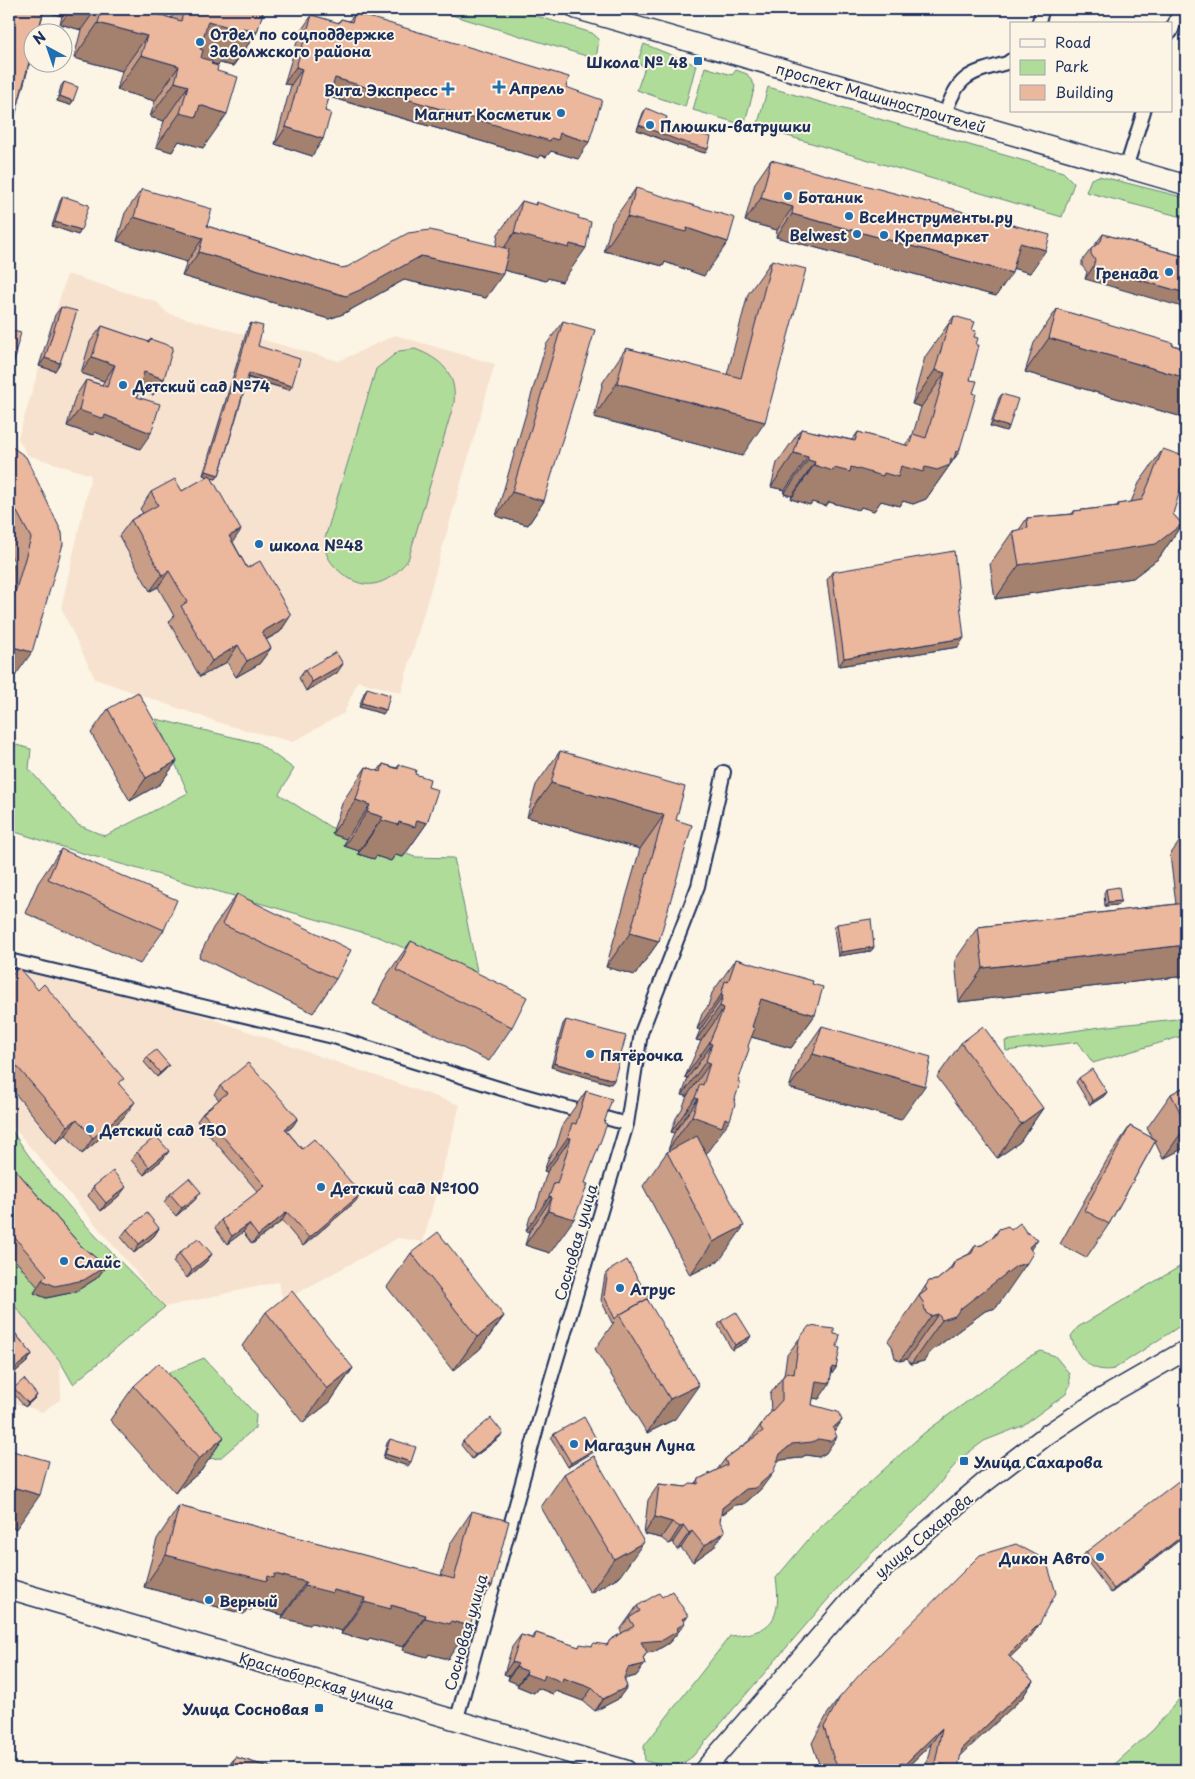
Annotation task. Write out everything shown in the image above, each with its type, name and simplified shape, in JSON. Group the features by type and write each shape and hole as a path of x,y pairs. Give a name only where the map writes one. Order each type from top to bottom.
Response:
{"street":[{"name":"проспект Машиностроителей","path":"576,9 1186,185"},
{"path":"1039,22 1043,9"},
{"path":"1172,29 1180,9"},
{"path":"944,116 959,83 972,73 1010,61"},
{"path":"1126,168 1144,112"},
{"name":"Сосновая улица","path":"456,1722 543,1406 627,1124 641,1034 698,886 724,772"},
{"path":"9,960 337,1038 505,1090 627,1124"},
{"name":"улица Сахарова","path":"704,1770 866,1583 984,1483 1048,1434 1099,1400 1186,1350"},
{"name":"Красноборская улица","path":"9,1589 456,1722 626,1770"}],"shaded area":[{"name":"школа №48","path":"67,274 157,302 167,313 339,361 395,335 495,364 401,693 358,681 344,713 293,742 226,725 95,679 61,608 91,475 27,455 18,438"},
{"path":"9,965 201,1015 460,1105 423,1242 398,1238 283,1301 278,1282 165,1307 9,1122"},
{"path":"9,1299 60,1361 61,1399 42,1412 9,1401"}],"green space":[{"path":"432,9 514,9 592,33 599,39 596,59"},
{"path":"644,44 696,65 685,107 637,90 645,67 637,63"},
{"path":"705,67 732,75 736,70 747,74 755,86 744,125 693,110"},
{"path":"768,87 1063,172 1074,183 1062,217 757,127"},
{"path":"1099,176 1186,198 1186,218 1086,192 1091,179"},
{"path":"415,349 432,357 445,368 453,383 454,403 408,560 397,572 384,581 373,584 360,583 347,577 331,562 326,553 325,538 376,369 399,351"},
{"path":"156,719 258,743 294,769 279,794 330,827 415,857 454,858 479,981 379,937 75,851 9,830 9,743 31,749 29,769 78,825 105,836 188,793"},
{"path":"1186,1018 1186,1035 1093,1063 1078,1042 1006,1051 1005,1041 1100,1027"},
{"name":"Слайс","path":"9,1126 25,1151 62,1198 102,1243 165,1307 73,1384 60,1361 9,1299"},
{"path":"1186,1263 1186,1322 1114,1369 1098,1369 1081,1357 1073,1344 1071,1336 1078,1327"},
{"path":"1041,1351 1055,1356 1069,1373 1070,1384 1066,1394 1022,1426 984,1441 960,1459 923,1503 848,1576 693,1756 681,1764 670,1766 645,1761 644,1746 730,1636 756,1632 771,1622 777,1604 776,1578 813,1534 924,1433 1028,1357"},
{"path":"204,1358 256,1415 255,1428 220,1458 206,1459 144,1383"},
{"path":"1186,1691 1186,1770 1108,1770 1153,1730"}],"building":[{"path":"11,9 44,9 41,22 22,22 22,72 26,72 9,138 9,14"},
{"path":"102,9 140,9 181,21 184,9 264,9 257,32 243,28 242,31 208,21 200,49 203,50 201,58 212,61 211,64 218,66 217,71 238,77 227,114 200,105 196,117 180,113 188,86 175,82 179,66 141,55 147,36 98,23"},
{"path":"355,13 569,77 566,87 602,100 589,142 560,133 558,140 551,138 550,141 335,78 325,111 331,113 323,139 286,127 302,69 296,67 312,15 339,23 341,19 352,22"},
{"path":"64,82 78,87 73,101 60,96"},
{"path":"646,108 667,117 664,125 711,137 708,149 680,141 639,125"},
{"path":"771,160 1050,235 1046,250 1020,243 1012,273 792,214 793,207 761,198"},
{"path":"9,180 16,183 9,208"},
{"path":"636,188 735,218 728,242 687,228 686,232 627,217"},
{"path":"142,189 212,209 207,226 341,268 347,267 408,233 430,230 509,249 503,274 421,256 346,296 199,252 203,238 134,217"},
{"path":"63,196 89,205 81,230 55,222"},
{"path":"522,201 536,205 536,202 579,216 578,218 591,222 586,248 570,244 569,248 514,233"},
{"path":"1103,234 1186,257 1186,293 1093,267 1095,260 1091,254 1091,249 1101,241"},
{"path":"772,260 806,269 765,422 617,383 626,348 741,378"},
{"path":"61,307 77,311 60,363 45,358"},
{"path":"1057,309 1173,343 1172,345 1186,349 1186,378 1049,338"},
{"path":"954,316 975,322 972,330 976,331 974,337 978,338 976,345 979,345 970,380 977,381 973,393 976,394 959,452 956,451 954,459 951,458 950,465 937,470 925,467 923,472 901,466 898,477 884,473 883,476 851,467 850,472 834,468 833,471 814,465 815,462 808,460 808,457 794,453 801,429 855,441 858,432 909,446 913,434 926,438 945,373 935,370 949,323 952,324"},
{"path":"563,321 595,330 544,501 512,492"},
{"path":"251,323 263,326 258,346 300,359 292,386 249,373 219,475 206,471"},
{"path":"102,326 149,342 150,339 173,347 164,379 144,372 137,397 160,404 151,433 105,415 104,419 79,410 86,380 107,387 115,365 92,357"},
{"path":"9,330 21,333 15,353 17,353 9,375"},
{"path":"1002,394 1018,399 1009,427 993,422"},
{"path":"9,445 26,457 62,533 63,544 32,652 13,647 12,651 9,650 9,613 31,538 9,497"},
{"path":"1163,449 1186,457 1186,470 1173,514 1182,524 1156,544 1019,565 1013,531 1028,528 1027,518 1074,514 1074,511 1119,506 1118,504 1142,500"},
{"path":"210,475 241,530 229,536 247,568 260,561 291,615 262,632 271,648 247,661 238,645 212,661 181,606 187,602 169,571 162,575 131,520 158,505 151,492 175,479 182,491"},
{"path":"954,551 964,638 844,658 832,572"},
{"path":"336,652 343,664 312,682 305,670"},
{"path":"367,688 390,695 386,710 362,703"},
{"path":"138,692 177,761 146,778 108,709"},
{"path":"560,751 685,787 676,820 692,825 659,941 630,933 664,815 551,783"},
{"path":"383,764 398,769 399,765 416,770 415,774 430,779 428,787 438,790 427,823 417,820 415,827 399,822 398,825 381,820 383,817 367,812 370,805 356,800 366,767 381,772"},
{"path":"61,849 177,900 164,930 48,879"},
{"path":"1119,887 1121,901 1108,902 1106,889"},
{"path":"237,894 351,950 336,979 222,924"},
{"path":"1186,903 1186,945 983,968 978,927"},
{"path":"871,919 874,947 841,952 837,924"},
{"path":"411,941 527,997 512,1027 396,970"},
{"path":"736,959 813,981 812,984 823,987 815,1015 761,999 752,1027 755,1028 738,1082 740,1083 735,1104 730,1120 725,1118 722,1127 692,1116 698,1099 695,1098 700,1084 703,1085 710,1063 706,1061 712,1044 709,1043 724,1008 720,1006 723,996 721,995 725,981 728,982"},
{"path":"19,968 38,990 44,984 124,1079 118,1083 135,1102 93,1138 77,1119 68,1126 9,1057 9,976"},
{"name":"Пятёрочка","path":"566,1020 626,1036 614,1080 554,1063"},
{"path":"822,1026 931,1057 925,1086 813,1054"},
{"path":"983,1026 1043,1108 1021,1124 961,1043"},
{"path":"156,1050 169,1065 160,1073 147,1057"},
{"path":"248,1063 298,1118 285,1129 302,1149 314,1139 361,1194 309,1238 287,1212 258,1236 249,1224 232,1236 221,1220 265,1186 203,1113 227,1093 220,1086"},
{"path":"1092,1069 1107,1092 1093,1101 1079,1078"},
{"path":"1186,1086 1186,1124 1171,1094"},
{"path":"586,1091 612,1099 604,1123 607,1124 585,1183 588,1184 574,1219 548,1211 552,1198 549,1197 554,1183 557,1184 571,1138 568,1137 572,1123 576,1124"},
{"path":"1130,1126 1156,1140 1109,1224 1084,1210"},
{"path":"156,1136 169,1151 149,1167 137,1152"},
{"path":"697,1136 744,1226 713,1242 667,1152"},
{"name":"Слайс","path":"9,1162 81,1246 106,1266 84,1280 55,1286 42,1280 47,1275 9,1231"},
{"path":"113,1171 126,1187 106,1203 93,1187"},
{"path":"189,1178 201,1192 182,1208 170,1194"},
{"path":"147,1213 159,1228 139,1244 127,1229"},
{"path":"1020,1223 1026,1232 1038,1239 1029,1247 1033,1253 1027,1263 1016,1266 960,1309 955,1316 942,1320 938,1314 931,1316 926,1313 919,1296 927,1290 925,1287 929,1281 937,1280 952,1268 955,1261 972,1253 975,1246 982,1245 995,1236 999,1229 1008,1226 1011,1230"},
{"path":"438,1232 504,1316 477,1337 411,1253"},
{"path":"198,1238 212,1254 192,1270 179,1253"},
{"name":"Атрус","path":"627,1260 649,1298 615,1319 604,1296 608,1271"},
{"path":"292,1291 353,1368 327,1389 266,1312"},
{"path":"647,1299 699,1385 670,1399 619,1315"},
{"path":"736,1312 751,1336 735,1345 721,1321"},
{"path":"9,1317 13,1322 9,1326"},
{"path":"9,1326 32,1354 14,1369 9,1363"},
{"path":"809,1326 834,1329 834,1334 840,1335 837,1347 840,1348 836,1368 832,1367 830,1383 816,1381 812,1405 838,1412 842,1420 833,1428 837,1437 830,1441 818,1439 812,1442 792,1444 780,1454 773,1473 755,1488 746,1489 722,1508 720,1522 725,1531 704,1546 692,1531 689,1533 684,1526 680,1527 672,1522 655,1517 659,1484 686,1487 692,1483 698,1484 699,1479 727,1465 725,1459 763,1431 760,1427 764,1420 782,1400 782,1378 787,1372 794,1374 799,1339"},
{"path":"159,1363 224,1437 199,1459 134,1386"},
{"path":"24,1379 37,1395 28,1403 14,1388"},
{"name":"Магазин Луна","path":"584,1417 600,1446 571,1463 554,1434"},
{"path":"491,1418 503,1433 475,1455 463,1441"},
{"path":"390,1439 416,1447 411,1462 385,1454"},
{"path":"9,1450 49,1461 40,1495 9,1486"},
{"path":"594,1456 644,1542 614,1559 564,1474"},
{"path":"1181,1479 1186,1486 1186,1533 1114,1589 1086,1552"},
{"path":"179,1506 454,1579 472,1511 509,1521 492,1586 482,1583 470,1626 451,1621 450,1624 425,1618 426,1615 391,1605 391,1609 364,1602 365,1598 334,1590 333,1593 305,1586 306,1582 275,1574 274,1578 268,1576 267,1581 166,1555"},
{"path":"1016,1544 1046,1560 1056,1593 1040,1623 1008,1655 1033,1681 962,1749 958,1768 935,1763 942,1728 904,1765 903,1763 886,1770 851,1770 838,1765 834,1760 824,1727 840,1697 861,1673 980,1555"},
{"path":"672,1591 688,1616 682,1619 685,1623 677,1628 678,1631 663,1640 641,1642 647,1652 643,1658 645,1664 628,1668 624,1678 627,1687 603,1699 592,1688 563,1678 562,1682 545,1675 543,1680 526,1674 527,1671 516,1667 518,1664 512,1662 521,1635 534,1639 536,1633 579,1647 580,1644 592,1646 594,1643 607,1645 610,1640 634,1626 629,1618 640,1611 637,1606 659,1593 662,1597"},
{"path":"235,1757 279,1770 231,1770"}],"place":[{"name":"Отдел по соцподдержке Заволжского района","path":"200,42"},
{"name":"Школа № 48","path":"698,61"},
{"name":"Апрель","path":"499,87"},
{"name":"Вита Экспресс","path":"448,89"},
{"name":"Магнит Косметик","path":"561,113"},
{"name":"Плюшки-ватрушки","path":"650,125"},
{"name":"Ботаник","path":"788,196"},
{"name":"ВсеИнструменты.ру","path":"849,216"},
{"name":"Belwest","path":"857,234"},
{"name":"Крепмаркет","path":"884,235"},
{"name":"Гренада","path":"1169,272"},
{"name":"Детский сад №74","path":"123,385"},
{"name":"школа №48","path":"259,544"},
{"name":"Пятёрочка","path":"590,1054"},
{"name":"Детский сад 150","path":"90,1129"},
{"name":"Детский сад №100","path":"321,1187"},
{"name":"Слайс","path":"64,1261"},
{"name":"Атрус","path":"620,1288"},
{"name":"Магазин Луна","path":"574,1444"},
{"name":"Улица Сахарова","path":"964,1461"},
{"name":"Дикон Авто","path":"1100,1557"},
{"name":"Верный","path":"209,1600"},
{"name":"Улица Сосновая","path":"319,1708"}]}
